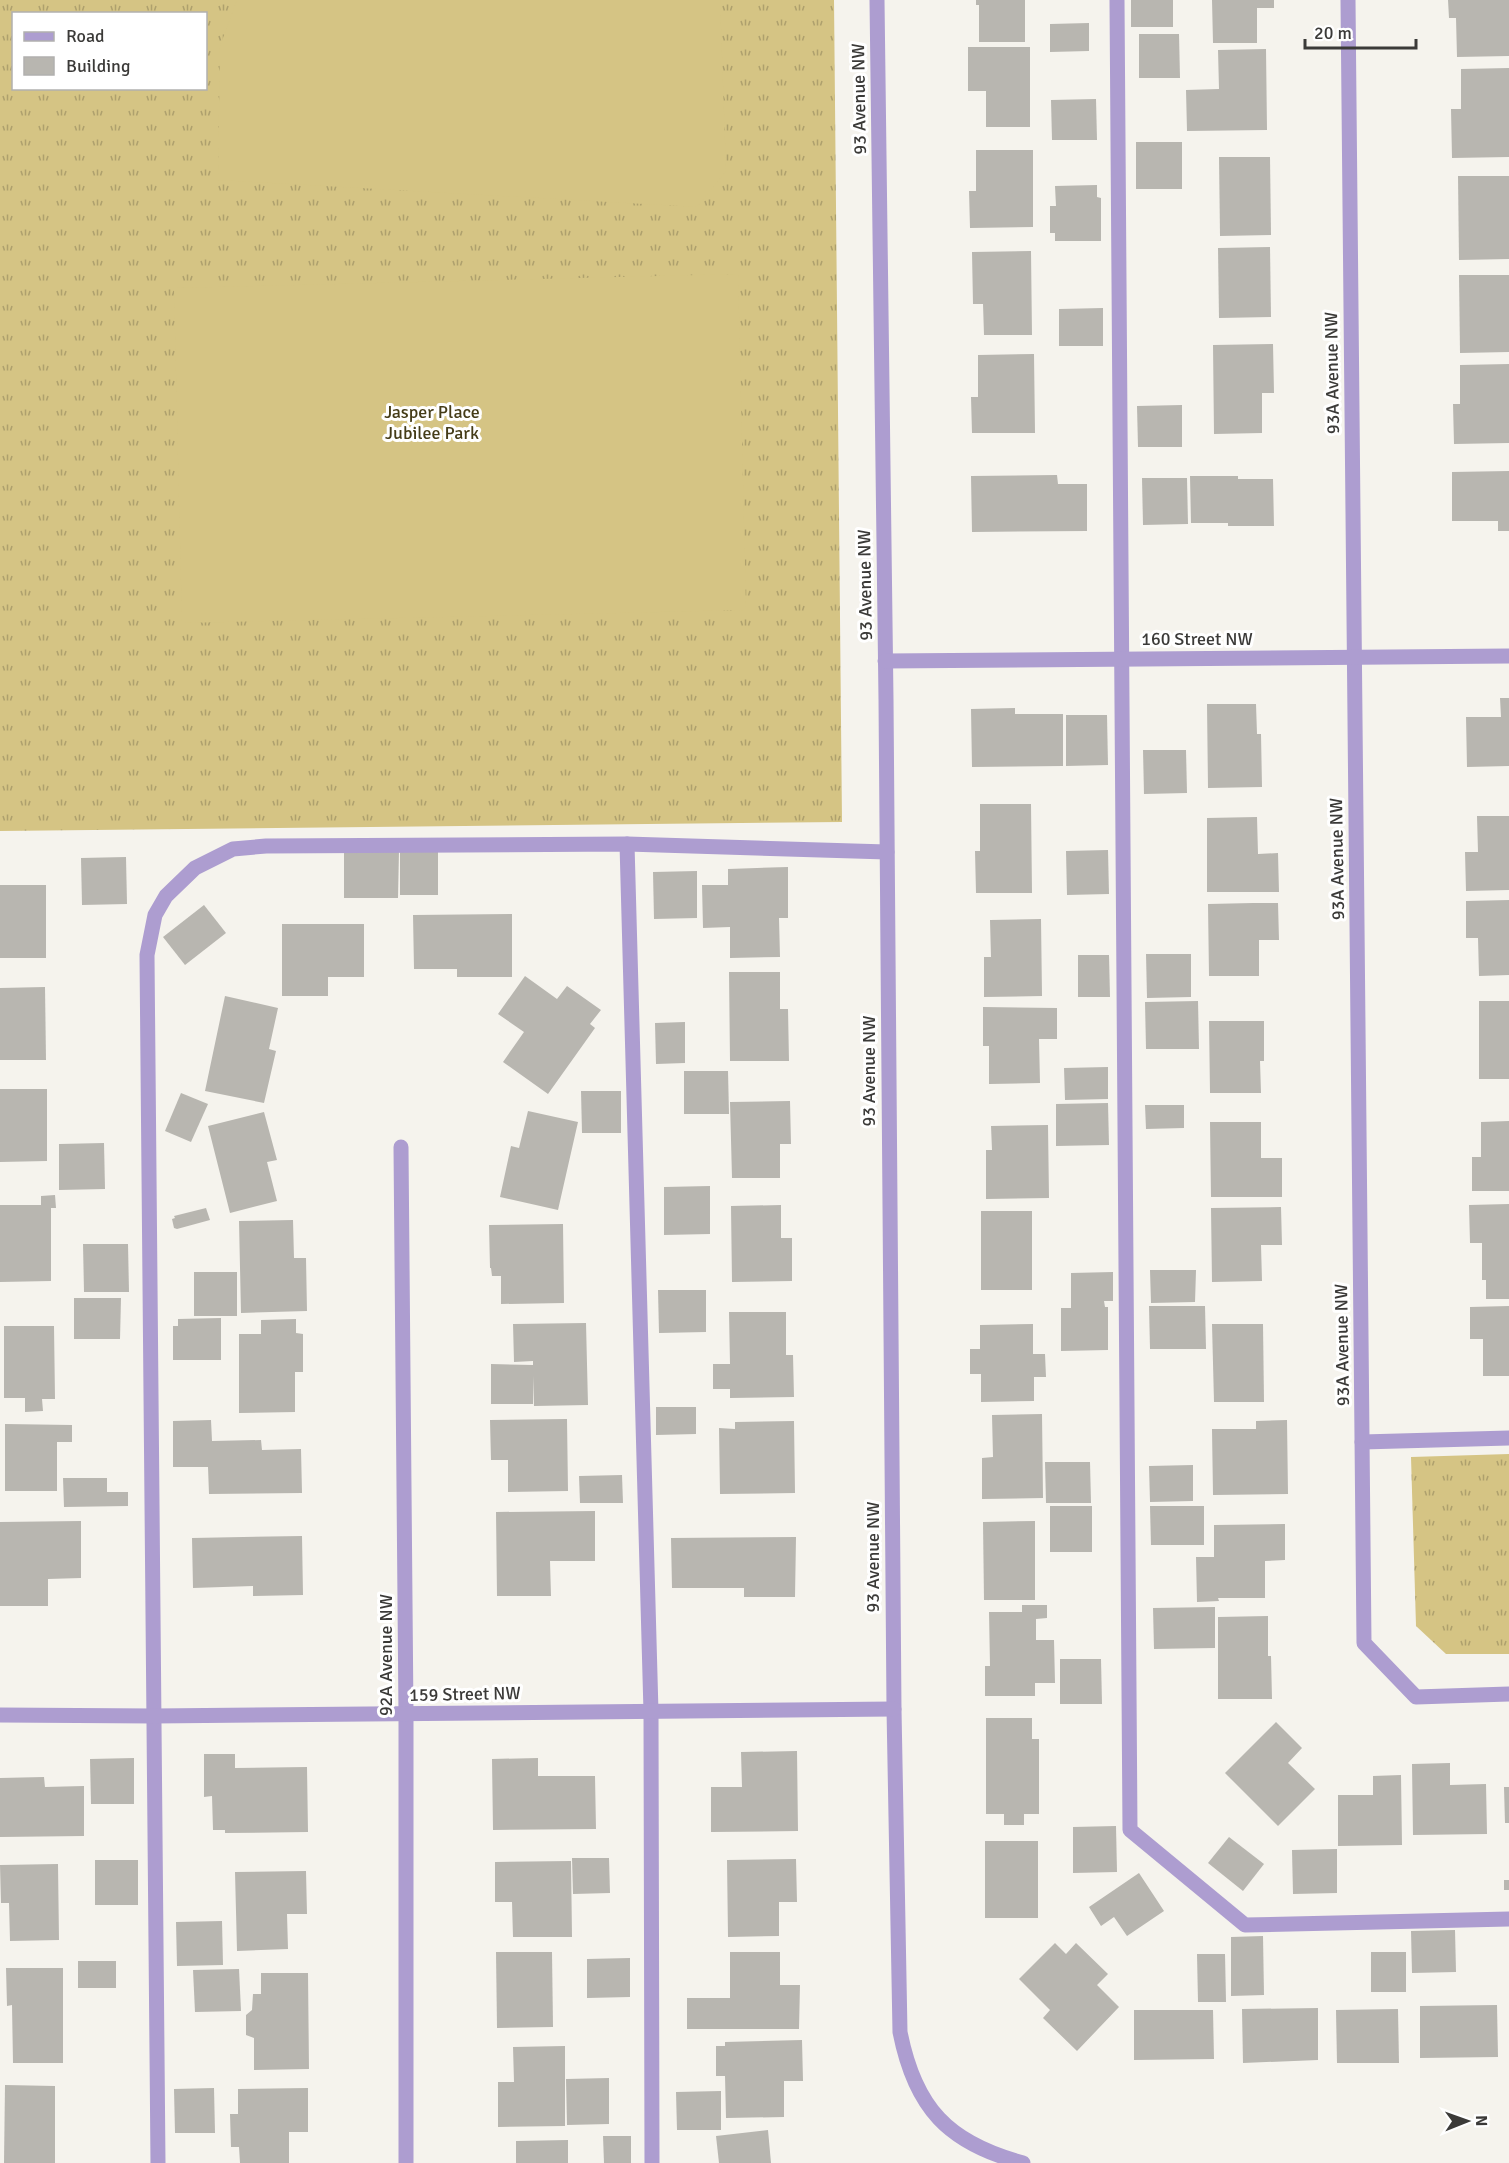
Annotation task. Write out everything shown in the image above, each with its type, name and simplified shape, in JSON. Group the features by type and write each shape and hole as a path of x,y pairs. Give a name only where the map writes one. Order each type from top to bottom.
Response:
{"street":[{"name":"93 Avenue NW","path":"877,0 894,1709 900,2032 906,2063 921,2094 947,2129 978,2148 1023,2163"},
{"path":"1117,0 1130,1830 1245,1924 1509,1919"},
{"name":"93A Avenue NW","path":"1348,0 1364,1642 1416,1697 1509,1695"},
{"name":"160 Street NW","path":"885,661 1509,656"},
{"path":"158,2163 147,955 155,915 166,896 195,868 233,849 266,846 627,844 887,852"},
{"path":"627,844 651,1712 652,2163"},
{"name":"92A Avenue NW","path":"401,1147 406,1715 406,2163"},
{"path":"1362,1442 1509,1438"},
{"name":"159 Street NW","path":"0,1715 406,1715 894,1709"}],"green space":[{"name":"Jasper Place Jubilee Park","path":"0,0 834,0 842,822 0,831"},
{"path":"237,0 720,0 726,171 697,207 218,180 220,46"},
{"path":"738,274 746,610 182,623 174,288"},
{"path":"1509,1454 1509,1654 1446,1654 1416,1626 1411,1457"}],"building":[{"path":"976,0 1025,0 1025,42 979,42 979,5 976,5"},
{"path":"1131,0 1173,0 1173,27 1131,27"},
{"path":"1212,0 1274,0 1274,8 1257,8 1257,43 1213,43"},
{"path":"1448,0 1509,0 1509,56 1457,57 1456,18 1449,18"},
{"path":"1089,23 1089,51 1050,52 1050,24"},
{"path":"1139,34 1179,34 1180,78 1139,78"},
{"path":"968,47 1030,47 1030,127 986,127 986,91 968,91"},
{"path":"1266,49 1267,130 1187,131 1186,90 1219,89 1218,50"},
{"path":"1509,68 1509,157 1452,158 1451,109 1461,109 1461,69"},
{"path":"1096,99 1097,140 1052,140 1051,100"},
{"path":"1136,142 1182,142 1182,189 1136,189"},
{"path":"976,150 1033,150 1033,227 970,228 969,191 976,191"},
{"path":"1219,157 1270,157 1271,235 1220,236"},
{"path":"1458,176 1509,176 1509,259 1459,260"},
{"path":"1097,185 1097,197 1101,198 1101,241 1055,241 1055,233 1050,233 1050,206 1056,206 1055,186"},
{"path":"1270,247 1271,317 1219,318 1218,248"},
{"path":"1031,251 1032,335 984,335 983,304 973,304 972,252"},
{"path":"1459,275 1509,275 1509,352 1460,353"},
{"path":"1103,308 1103,346 1059,346 1059,309"},
{"path":"1273,344 1274,393 1262,393 1262,433 1214,434 1213,345"},
{"path":"1034,354 1035,433 972,433 971,397 978,397 978,355"},
{"path":"1509,364 1509,443 1454,444 1453,404 1460,404 1460,365"},
{"path":"1182,405 1182,447 1138,447 1137,406"},
{"path":"1509,471 1509,531 1498,531 1498,521 1452,521 1452,472"},
{"path":"1057,475 1058,484 1087,484 1087,531 972,532 971,476"},
{"path":"1190,476 1273,479 1274,526 1191,523"},
{"path":"1142,478 1187,478 1188,524 1143,525"},
{"path":"1500,698 1509,698 1509,766 1467,767 1466,717 1501,717"},
{"path":"1207,704 1256,704 1257,734 1261,734 1262,787 1208,788"},
{"path":"1015,708 1015,714 1063,714 1063,766 972,767 971,709"},
{"path":"1066,715 1107,715 1108,765 1066,766"},
{"path":"1143,750 1186,750 1187,793 1144,794"},
{"path":"980,804 1031,804 1032,893 976,893 975,851 980,851"},
{"path":"1477,816 1509,816 1509,890 1466,891 1465,852 1478,852"},
{"path":"1257,817 1258,854 1278,853 1279,892 1207,892 1207,818"},
{"path":"400,847 438,848 438,895 400,895"},
{"path":"344,850 399,850 398,898 344,898"},
{"path":"1108,850 1109,894 1067,895 1066,851"},
{"path":"126,857 127,904 82,905 81,858"},
{"path":"788,867 788,918 779,918 780,957 730,958 730,927 703,928 702,885 728,885 728,869"},
{"path":"697,871 697,918 654,919 653,872"},
{"path":"0,885 46,885 46,958 0,958"},
{"path":"1509,900 1509,975 1479,976 1478,938 1466,938 1466,901"},
{"path":"1278,903 1279,940 1259,940 1259,976 1209,976 1208,904"},
{"path":"204,905 226,933 185,965 163,937"},
{"path":"512,914 512,977 457,977 457,969 414,969 413,915"},
{"path":"1041,919 1042,996 984,997 984,957 991,957 990,920"},
{"path":"282,924 364,924 364,977 328,977 328,996 282,996"},
{"path":"1146,954 1191,954 1191,997 1147,998"},
{"path":"1078,955 1109,955 1110,997 1078,997"},
{"path":"729,972 780,972 780,1009 788,1009 789,1061 730,1061"},
{"path":"525,976 557,999 567,986 601,1010 590,1024 595,1028 548,1094 503,1062 524,1032 498,1014"},
{"path":"45,987 46,1060 0,1060 0,988"},
{"path":"225,996 278,1008 269,1049 276,1051 264,1103 205,1091"},
{"path":"1198,1001 1199,1049 1146,1049 1145,1002"},
{"path":"1479,1001 1509,1001 1509,1079 1479,1079"},
{"path":"983,1007 1057,1008 1057,1039 1039,1039 1040,1083 989,1084 989,1046 983,1046"},
{"path":"1209,1021 1264,1021 1264,1061 1260,1061 1261,1093 1210,1093"},
{"path":"685,1022 685,1063 656,1064 655,1023"},
{"path":"1108,1067 1108,1099 1065,1100 1064,1068"},
{"path":"684,1071 728,1071 729,1114 684,1114"},
{"path":"0,1089 47,1089 47,1161 0,1162"},
{"path":"581,1091 621,1091 621,1133 582,1133"},
{"path":"181,1093 208,1104 191,1142 165,1131"},
{"path":"790,1101 791,1144 780,1144 780,1178 732,1178 730,1102"},
{"path":"1108,1103 1109,1145 1056,1146 1056,1104"},
{"path":"1145,1105 1184,1105 1184,1128 1146,1129"},
{"path":"528,1111 578,1122 558,1210 500,1197 511,1146 519,1148"},
{"path":"264,1112 277,1160 267,1162 277,1201 230,1213 208,1126"},
{"path":"1509,1121 1509,1191 1472,1191 1472,1157 1481,1157 1481,1122"},
{"path":"1210,1122 1261,1122 1261,1158 1282,1158 1282,1197 1211,1197"},
{"path":"1048,1125 1049,1198 986,1199 986,1150 992,1150 991,1126"},
{"path":"104,1143 105,1189 59,1190 59,1144"},
{"path":"710,1186 710,1234 664,1235 664,1187"},
{"path":"55,1195 56,1208 51,1208 51,1281 0,1282 0,1205 41,1205 41,1196"},
{"path":"1509,1204 1509,1299 1486,1299 1486,1280 1482,1280 1482,1243 1470,1243 1469,1205"},
{"path":"781,1205 781,1238 792,1238 792,1281 732,1282 731,1206"},
{"path":"1281,1207 1282,1245 1261,1245 1262,1281 1212,1282 1211,1208"},
{"path":"206,1208 210,1220 174,1228 172,1219 175,1218 174,1216"},
{"path":"981,1211 1032,1211 1032,1290 981,1290"},
{"path":"293,1220 294,1258 306,1258 307,1311 241,1313 239,1221"},
{"path":"563,1224 564,1303 501,1304 501,1276 492,1276 490,1268 489,1225"},
{"path":"83,1244 128,1244 129,1292 84,1292"},
{"path":"1150,1270 1196,1270 1195,1302 1151,1303"},
{"path":"194,1272 237,1272 237,1316 194,1316"},
{"path":"1113,1272 1113,1301 1104,1301 1105,1307 1108,1307 1108,1350 1061,1351 1061,1308 1071,1308 1071,1273"},
{"path":"658,1290 706,1290 706,1332 659,1333"},
{"path":"74,1298 121,1298 120,1339 74,1339"},
{"path":"1149,1306 1205,1306 1206,1349 1150,1349"},
{"path":"1509,1306 1509,1376 1483,1376 1483,1339 1470,1339 1470,1307"},
{"path":"729,1312 786,1312 786,1355 793,1355 794,1397 730,1398 730,1389 713,1389 713,1364 730,1364"},
{"path":"221,1318 221,1360 173,1360 173,1326 178,1326 178,1319"},
{"path":"296,1319 296,1333 303,1334 303,1372 295,1372 295,1412 239,1413 239,1334 261,1334 261,1320"},
{"path":"586,1323 588,1405 534,1406 533,1376 533,1404 491,1404 491,1364 533,1365 533,1361 514,1362 513,1324"},
{"path":"1033,1324 1033,1354 1045,1354 1046,1377 1034,1377 1034,1401 981,1402 981,1374 970,1374 970,1349 980,1349 980,1325"},
{"path":"1212,1324 1263,1324 1264,1402 1214,1402"},
{"path":"4,1326 54,1326 55,1399 42,1399 43,1411 25,1412 25,1398 4,1398"},
{"path":"656,1407 696,1407 696,1434 656,1435"},
{"path":"1042,1414 1043,1498 982,1499 982,1458 993,1457 992,1415"},
{"path":"567,1419 568,1491 508,1492 508,1460 491,1460 490,1420"},
{"path":"211,1420 212,1441 261,1440 262,1450 301,1449 302,1493 209,1494 208,1467 173,1467 173,1421"},
{"path":"1287,1420 1288,1494 1213,1495 1212,1429 1256,1429 1256,1421"},
{"path":"794,1421 795,1493 720,1494 719,1428 735,1429 735,1422"},
{"path":"5,1424 72,1425 72,1442 57,1442 57,1491 5,1491"},
{"path":"1045,1462 1090,1462 1091,1503 1046,1503"},
{"path":"1193,1465 1193,1501 1150,1502 1149,1466"},
{"path":"622,1475 623,1503 580,1503 579,1476"},
{"path":"63,1478 107,1478 107,1492 128,1492 128,1506 64,1507"},
{"path":"1050,1506 1092,1506 1092,1552 1050,1552"},
{"path":"1150,1506 1204,1506 1204,1545 1151,1545"},
{"path":"595,1511 595,1561 550,1561 551,1596 497,1596 496,1512"},
{"path":"81,1521 81,1578 48,1579 48,1606 0,1606 0,1522"},
{"path":"1035,1521 1035,1600 984,1600 983,1522"},
{"path":"1285,1524 1285,1560 1265,1561 1265,1598 1218,1598 1219,1601 1197,1602 1196,1557 1214,1557 1214,1525"},
{"path":"302,1536 303,1595 253,1596 253,1586 193,1588 192,1538"},
{"path":"796,1537 795,1597 744,1597 744,1588 672,1588 671,1538"},
{"path":"1022,1605 1047,1605 1047,1618 1036,1619 1036,1640 1054,1640 1055,1683 1035,1683 1035,1696 985,1696 985,1666 990,1666 989,1612 1022,1612"},
{"path":"1215,1607 1215,1648 1154,1649 1153,1608"},
{"path":"1268,1616 1268,1656 1271,1656 1272,1699 1218,1699 1218,1617"},
{"path":"1060,1659 1101,1659 1102,1704 1060,1704"},
{"path":"986,1718 1032,1718 1032,1739 1039,1739 1039,1814 1024,1814 1024,1825 1004,1825 1004,1814 986,1814"},
{"path":"1276,1722 1302,1748 1288,1763 1315,1789 1278,1826 1225,1773"},
{"path":"797,1751 798,1831 711,1832 711,1787 742,1787 741,1752"},
{"path":"204,1754 235,1754 235,1768 307,1767 308,1832 225,1833 225,1830 213,1830 212,1796 204,1797"},
{"path":"134,1758 134,1804 91,1804 90,1759"},
{"path":"538,1758 538,1776 595,1776 596,1829 493,1830 492,1759"},
{"path":"1450,1763 1450,1785 1486,1784 1487,1834 1413,1835 1412,1764"},
{"path":"1401,1775 1402,1845 1338,1846 1338,1795 1373,1795 1373,1776"},
{"path":"44,1777 45,1787 84,1786 84,1836 0,1837 0,1778"},
{"path":"1504,1787 1509,1787 1509,1823 1505,1823"},
{"path":"1116,1826 1117,1872 1073,1873 1073,1827"},
{"path":"1229,1837 1264,1864 1243,1891 1208,1863"},
{"path":"985,1841 1038,1841 1038,1918 985,1918"},
{"path":"1337,1849 1337,1893 1293,1894 1292,1850"},
{"path":"572,1858 609,1858 610,1893 573,1894"},
{"path":"796,1859 797,1902 779,1902 779,1936 728,1937 727,1860"},
{"path":"95,1860 138,1860 138,1905 95,1905"},
{"path":"571,1861 572,1937 513,1937 512,1902 495,1902 495,1862"},
{"path":"58,1864 59,1940 10,1941 9,1903 1,1903 0,1865"},
{"path":"306,1871 307,1914 287,1914 288,1949 237,1951 235,1872"},
{"path":"1139,1873 1164,1911 1127,1936 1114,1917 1101,1926 1089,1907"},
{"path":"1504,1880 1509,1880 1509,1890 1504,1890"},
{"path":"222,1921 223,1965 177,1966 176,1922"},
{"path":"1455,1930 1456,1972 1412,1973 1411,1931"},
{"path":"1263,1936 1264,1995 1231,1996 1231,1937"},
{"path":"1055,1943 1066,1954 1076,1943 1108,1974 1097,1985 1119,2007 1077,2051 1043,2018 1050,2010 1019,1979"},
{"path":"496,1952 552,1952 553,2027 497,2028"},
{"path":"730,1952 780,1952 780,1985 800,1985 799,2029 687,2029 687,1998 730,1998"},
{"path":"1371,1952 1406,1952 1406,1992 1371,1992"},
{"path":"1197,1954 1225,1954 1226,2002 1198,2002"},
{"path":"630,1958 630,1997 587,1998 587,1959"},
{"path":"78,1961 116,1961 116,1988 78,1988"},
{"path":"6,1968 63,1968 63,2063 13,2063 12,2005 7,2006"},
{"path":"239,1969 241,2011 195,2012 193,1970"},
{"path":"261,1973 308,1973 309,2069 254,2070 254,2038 246,2035 246,2015 252,2010 253,1994 261,1994"},
{"path":"1497,2005 1498,2057 1420,2058 1420,2006"},
{"path":"1318,2008 1318,2060 1243,2063 1242,2009"},
{"path":"1398,2009 1399,2063 1337,2063 1336,2010"},
{"path":"1134,2010 1213,2010 1214,2059 1134,2060"},
{"path":"802,2040 803,2081 784,2081 784,2117 726,2118 725,2076 716,2076 716,2046 725,2046 725,2042"},
{"path":"565,2046 565,2126 498,2127 498,2082 514,2082 513,2047"},
{"path":"609,2078 609,2124 567,2125 566,2079"},
{"path":"5,2085 55,2086 55,2163 4,2163"},
{"path":"214,2088 215,2133 175,2133 174,2089"},
{"path":"308,2088 308,2132 289,2132 289,2163 240,2163 239,2147 231,2147 230,2114 238,2114 238,2089"},
{"path":"721,2091 721,2130 677,2130 676,2092"},
{"path":"768,2130 771,2163 719,2163 716,2136"},
{"path":"603,2136 631,2136 631,2163 604,2163"},
{"path":"568,2140 568,2163 516,2163 516,2141"}]}
